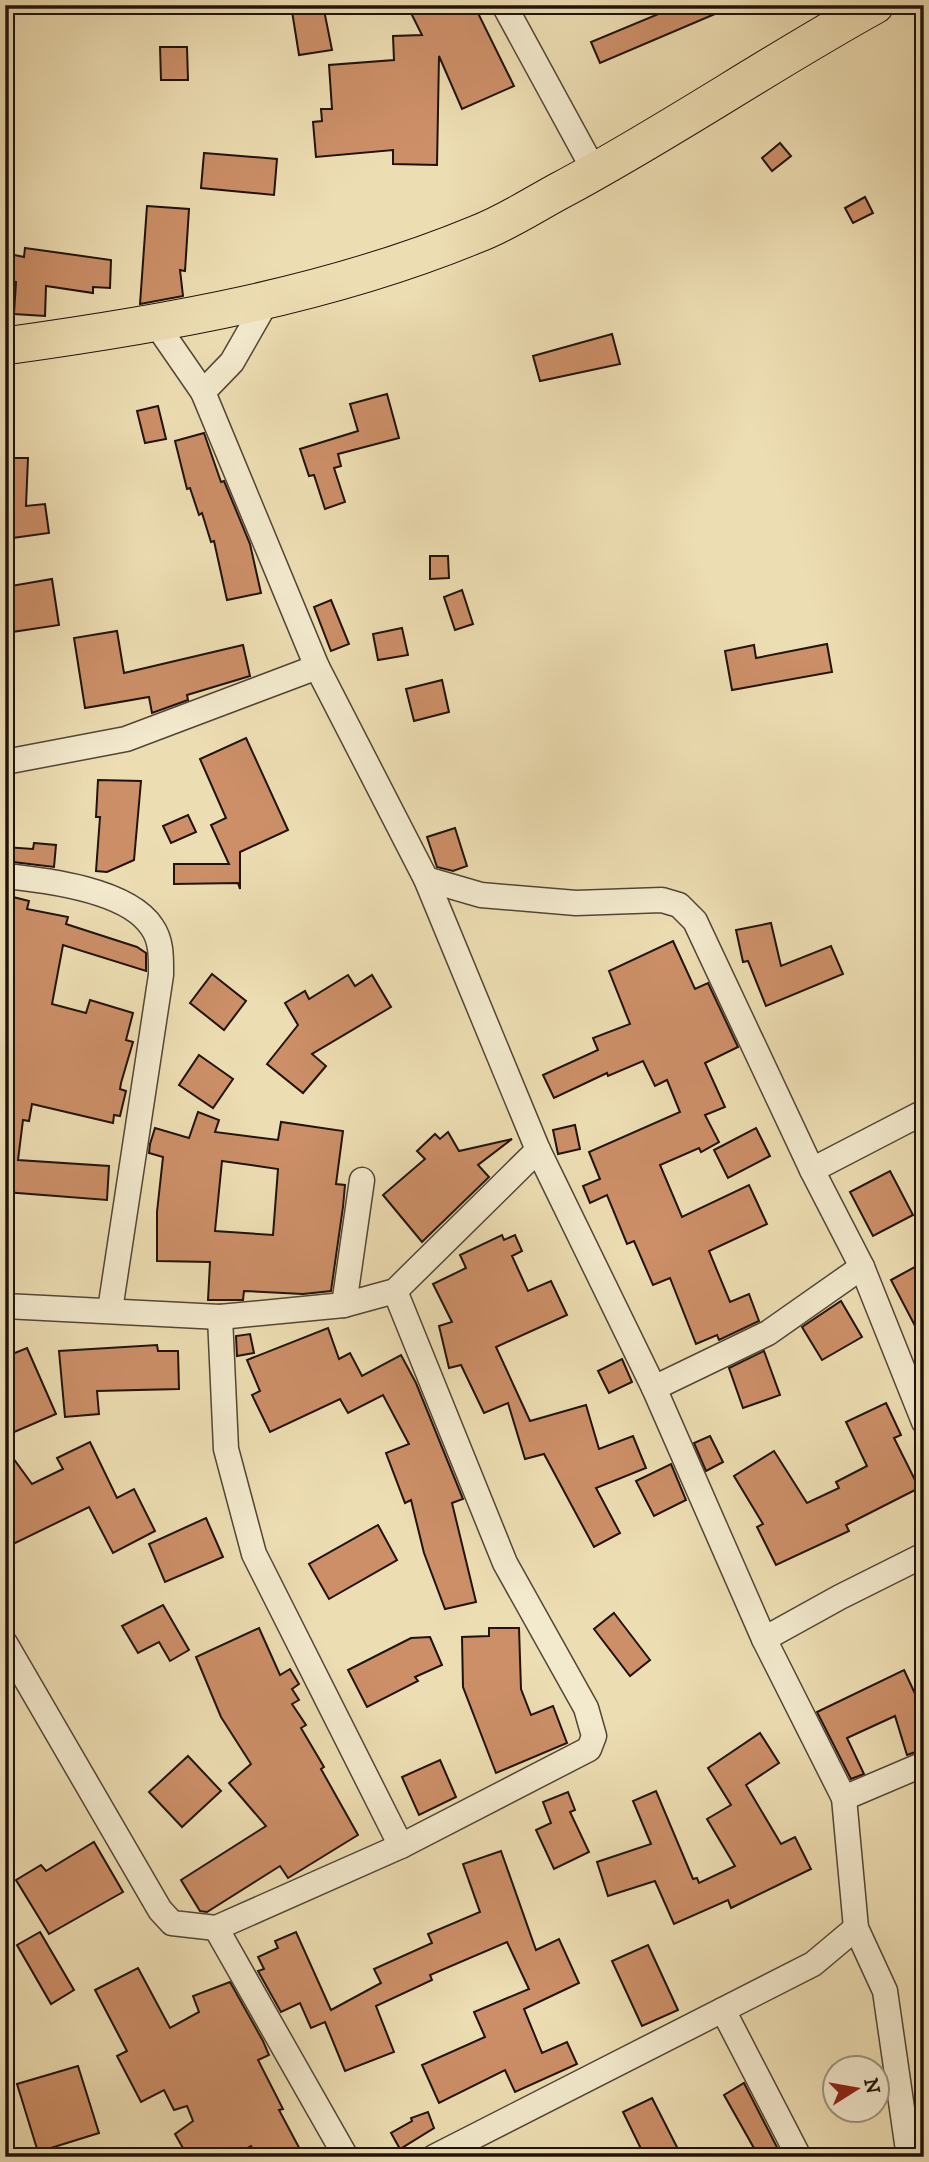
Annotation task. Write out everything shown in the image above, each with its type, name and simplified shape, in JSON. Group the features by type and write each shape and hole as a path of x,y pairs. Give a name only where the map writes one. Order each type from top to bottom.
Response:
{"main road":[{"path":"5,346 156,324 268,299 386,267 478,234 594,172 875,5"}],"street":[{"path":"504,5 594,172"},
{"path":"203,392 232,362 268,299"},
{"path":"156,324 203,392 317,667 426,879 538,1150 653,1388 764,1639 844,1798 856,1928 885,1991 909,2157"},
{"path":"5,762 126,740 317,667"},
{"path":"5,876 65,882 125,905 152,926 161,951 161,975 110,1310"},
{"path":"426,879 481,895 576,903 662,900 679,905 695,921 812,1170 916,1376 924,1422"},
{"path":"812,1170 924,1112"},
{"path":"5,1306 220,1317 344,1305 395,1291 538,1150"},
{"path":"344,1305 362,1180"},
{"path":"653,1388 768,1333 862,1267"},
{"path":"5,1643 160,1909 172,1923 216,1928 401,1846 589,1749 594,1736 586,1708 505,1563 395,1291"},
{"path":"220,1317 226,1449 254,1553 401,1846"},
{"path":"764,1639 924,1555"},
{"path":"844,1798 924,1764"},
{"path":"216,1928 346,2157"},
{"path":"434,2157 813,1964 856,1928"},
{"path":"723,2010 799,2157"}],"building":[{"path":"291,5 323,5 332,50 299,55"},
{"path":"407,5 474,5 514,86 462,109 439,56 437,165 393,164 393,150 316,157 313,122 322,121 321,109 332,109 329,65 394,60 393,36 422,35"},
{"path":"680,5 736,5 600,63 591,42"},
{"path":"160,47 187,47 188,80 161,80"},
{"path":"780,143 791,156 772,171 762,158"},
{"path":"204,153 277,159 274,195 201,188"},
{"path":"865,197 873,213 853,223 845,208"},
{"path":"147,206 189,209 185,271 180,270 183,296 140,304"},
{"path":"25,248 111,260 110,288 93,287 93,293 46,286 45,316 14,314 16,282 5,279 5,253 24,257"},
{"path":"612,334 620,364 540,381 533,356"},
{"path":"387,394 399,438 338,454 341,466 334,468 345,502 325,509 314,475 309,476 300,449 358,431 350,404"},
{"path":"158,406 166,439 145,443 137,411"},
{"path":"204,433 221,482 224,481 250,544 261,593 227,600 214,541 211,542 202,513 199,515 190,488 187,489 175,441"},
{"path":"8,458 28,458 26,506 45,504 49,533 5,539"},
{"path":"430,556 448,556 449,578 430,579"},
{"path":"52,579 59,625 12,632 11,626 5,627 5,587"},
{"path":"462,590 473,624 455,630 444,597"},
{"path":"331,600 349,644 331,651 314,607"},
{"path":"402,628 408,655 378,660 373,634"},
{"path":"117,631 124,673 243,645 250,676 187,695 188,700 152,713 149,697 85,708 74,638"},
{"path":"827,644 832,672 732,690 725,651 754,645 756,658"},
{"path":"442,680 449,712 414,721 406,689"},
{"path":"246,738 288,830 240,852 240,889 238,883 174,884 174,864 229,864 211,825 226,818 200,759"},
{"path":"98,780 141,781 134,860 107,872 96,871 100,817 96,817"},
{"path":"188,815 196,832 171,843 163,826"},
{"path":"455,828 467,866 453,871 437,867 427,837"},
{"path":"34,843 56,845 54,867 5,861 5,847 33,849"},
{"path":"5,895 29,901 27,909 68,917 66,924 137,947 146,953 146,971 63,945 52,1004 86,1013 90,1000 133,1013 126,1040 133,1042 121,1083 120,1089 126,1091 120,1116 114,1115 113,1123 32,1104 29,1121 23,1120 18,1160 109,1166 107,1200 5,1192"},
{"path":"771,923 781,966 831,946 843,974 766,1006 748,961 743,962 736,930"},
{"path":"673,941 695,989 708,983 738,1047 705,1063 725,1107 705,1115 719,1142 701,1152 699,1148 660,1165 682,1217 749,1185 767,1224 709,1251 730,1302 749,1294 759,1321 719,1340 717,1335 696,1344 670,1278 653,1285 634,1241 627,1244 607,1195 590,1203 583,1186 600,1179 589,1152 680,1112 667,1080 655,1086 643,1061 608,1076 607,1073 554,1098 543,1075 598,1050 593,1038 630,1024 609,971"},
{"path":"212,974 246,1001 224,1030 190,1003"},
{"path":"348,975 355,986 372,975 391,1007 312,1054 326,1066 303,1093 267,1064 298,1025 285,1003 305,991 309,999"},
{"path":"199,1055 233,1079 213,1108 179,1085"},
{"path":"198,1112 219,1120 215,1132 278,1140 281,1122 343,1131 336,1184 345,1185 331,1291 303,1294 244,1291 243,1300 208,1300 210,1262 157,1261 157,1212 163,1157 149,1153 150,1144 155,1128 189,1138","holes":["222,1161 278,1169 273,1235 215,1231"]},
{"path":"575,1125 580,1149 558,1154 553,1130"},
{"path":"756,1128 770,1156 728,1178 714,1150"},
{"path":"448,1132 459,1151 512,1139 478,1165 489,1177 422,1242 383,1195 425,1159 417,1151 435,1134 440,1139"},
{"path":"890,1171 913,1215 873,1236 850,1192"},
{"path":"502,1235 504,1240 515,1235 522,1251 512,1256 528,1291 551,1281 567,1315 496,1347 530,1421 586,1405 599,1449 633,1436 646,1468 596,1488 620,1533 594,1547 544,1454 525,1459 508,1403 484,1413 461,1365 449,1368 439,1326 452,1322 433,1284 466,1268 460,1255"},
{"path":"924,1262 924,1343 891,1280"},
{"path":"841,1301 862,1337 822,1360 802,1327"},
{"path":"328,1328 339,1359 350,1353 362,1376 401,1355 416,1383 463,1499 452,1503 476,1602 445,1609 424,1553 411,1500 405,1503 386,1453 409,1444 383,1395 348,1413 340,1399 270,1432 252,1395 260,1391 247,1360"},
{"path":"250,1334 254,1353 237,1356 236,1336"},
{"path":"157,1345 158,1351 178,1351 179,1389 97,1391 99,1414 65,1417 59,1351"},
{"path":"27,1348 56,1414 5,1436 5,1357"},
{"path":"764,1351 780,1395 743,1408 729,1368"},
{"path":"622,1359 632,1382 609,1393 598,1371"},
{"path":"886,1403 901,1435 894,1438 919,1488 846,1525 849,1531 776,1565 757,1527 763,1524 734,1476 774,1451 807,1503 839,1488 836,1482 867,1466 846,1422"},
{"path":"710,1436 723,1462 706,1471 694,1443"},
{"path":"90,1442 117,1498 134,1489 155,1531 113,1553 89,1507 5,1548 5,1447 32,1484 63,1469 57,1458"},
{"path":"671,1464 686,1500 654,1516 636,1481"},
{"path":"206,1518 223,1557 165,1582 149,1544"},
{"path":"378,1525 397,1560 329,1599 309,1564"},
{"path":"163,1605 189,1650 170,1661 159,1642 138,1653 122,1626"},
{"path":"614,1613 650,1660 630,1676 594,1629"},
{"path":"259,1628 280,1675 290,1669 299,1684 292,1689 299,1700 292,1704 306,1725 301,1728 358,1835 288,1878 280,1866 207,1912 200,1911 181,1880 266,1826 229,1783 251,1764 221,1717 196,1657"},
{"path":"489,1628 519,1628 521,1689 531,1715 553,1706 567,1743 496,1773 463,1687 462,1637 489,1636"},
{"path":"430,1637 442,1665 415,1677 418,1681 367,1707 348,1670 411,1638"},
{"path":"904,1670 924,1713 924,1749 907,1755 895,1716 847,1738 864,1774 851,1779 817,1712"},
{"path":"760,1733 779,1763 746,1785 781,1844 795,1837 811,1869 731,1908 728,1900 674,1924 655,1881 608,1896 597,1862 651,1844 633,1801 656,1791 693,1879 697,1878 699,1883 735,1866 707,1819 731,1805 708,1768"},
{"path":"188,1756 221,1791 182,1827 149,1792"},
{"path":"440,1760 456,1797 419,1815 402,1777"},
{"path":"568,1792 575,1810 570,1812 589,1852 554,1869 536,1830 551,1823 543,1802"},
{"path":"94,1842 123,1892 49,1934 16,1880 41,1865 46,1871"},
{"path":"501,1851 536,1950 559,1939 579,1983 524,2009 542,2053 567,2042 577,2064 515,2092 505,2070 439,2103 422,2065 485,2037 474,2012 529,1989 507,1942 430,1975 432,1980 376,2006 394,2052 345,2071 325,2022 311,2028 300,2003 281,2012 258,1971 264,1969 258,1957 278,1948 275,1941 296,1932 331,2010 381,1983 374,1969 432,1943 428,1934 480,1912 463,1864"},
{"path":"40,1932 74,1990 51,2004 17,1945"},
{"path":"648,1945 678,2010 642,2026 612,1961"},
{"path":"138,1968 170,2028 199,2012 193,1996 230,1982 269,2055 258,2060 283,2109 279,2110 304,2157 257,2157 251,2146 231,2157 188,2157 175,2134 193,2121 187,2106 174,2110 164,2090 141,2102 117,2056 127,2051 95,1990"},
{"path":"78,2066 99,2133 38,2152 17,2084"},
{"path":"744,2083 782,2157 759,2157 724,2095"},
{"path":"652,2098 682,2157 645,2157 623,2112"},
{"path":"428,2112 434,2128 400,2149 391,2133 412,2121 411,2118"}]}
